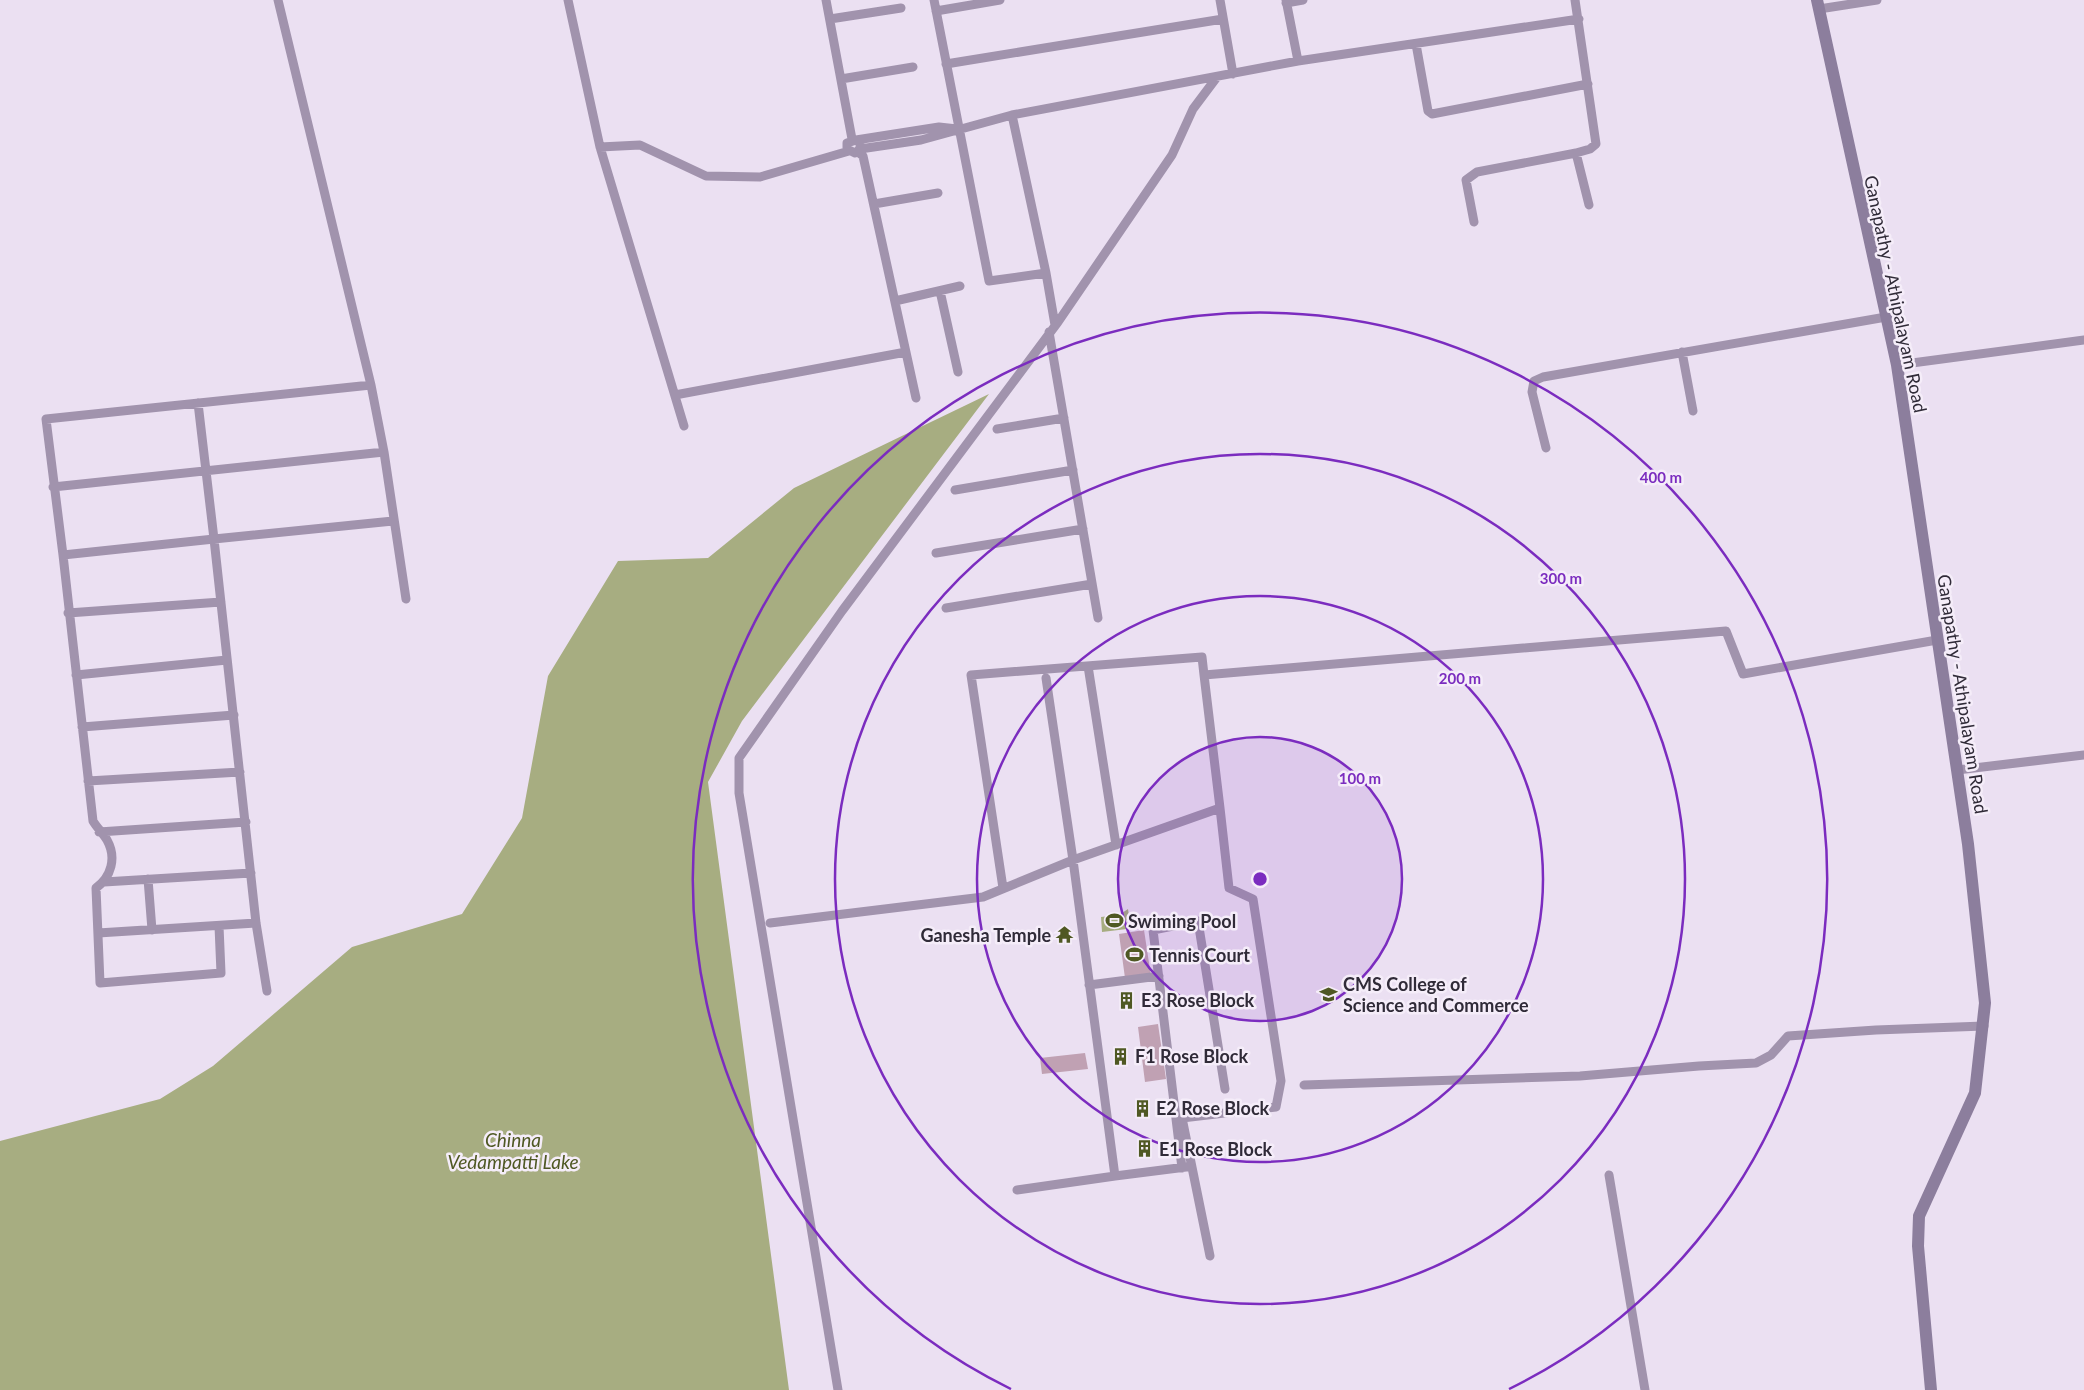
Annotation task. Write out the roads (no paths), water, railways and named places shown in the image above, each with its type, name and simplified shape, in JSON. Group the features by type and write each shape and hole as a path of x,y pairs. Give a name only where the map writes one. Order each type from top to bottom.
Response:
{"main road":[{"name":"Ganapathy - Athipalayam Road","path":"1818,5 1897,365 1968,844 1981,950 1985,1003 1984,1026 1975,1093 1918,1216 1918,1246 1931,1390"}],"street":[{"path":"278,0 371,385 384,452 406,599"},
{"path":"568,0 600,147 684,426"},
{"path":"826,0 854,139"},
{"path":"934,0 989,282 1046,273"},
{"path":"936,12 1000,0"},
{"path":"1220,0 1233,74"},
{"path":"1298,62 1286,1 1303,0"},
{"path":"1474,222 1466,180 1477,172 1576,153 1590,149 1596,144 1575,0"},
{"path":"1818,5 1877,0"},
{"path":"830,20 902,8"},
{"path":"946,64 1223,19"},
{"path":"600,147 640,145 706,176 760,177 856,151 921,140 1012,115 1298,62 1579,20"},
{"path":"1416,44 1428,111 1432,114 1588,84"},
{"path":"841,79 913,67"},
{"path":"838,1390 738,793 739,758 842,611 1052,329 1172,155 1193,109 1217,77"},
{"path":"1012,115 1046,273 1064,418 1098,618"},
{"path":"916,398 863,156 848,143 854,139 939,127 960,129"},
{"path":"1576,153 1590,205"},
{"path":"874,204 938,193"},
{"path":"895,301 960,286"},
{"path":"940,291 958,372"},
{"path":"1546,448 1532,392 1534,381 1543,377 1886,317"},
{"path":"1897,365 2084,340"},
{"path":"675,395 906,352"},
{"path":"1682,352 1693,411"},
{"path":"219,926 221,973 100,983 96,888 109,876 111,850 107,839 99,832 93,820 46,419 371,385"},
{"path":"198,403 256,923 267,992"},
{"path":"997,429 1064,418"},
{"path":"54,487 384,452"},
{"path":"955,490 1073,470"},
{"path":"63,555 393,521"},
{"path":"936,553 1083,529"},
{"path":"946,608 1092,584"},
{"path":"68,613 221,602"},
{"path":"1204,675 1726,631 1743,674 1937,640"},
{"path":"1003,888 971,675 1202,657 1229,888 1253,898 1282,1081 1276,1108 1182,1118 1187,1167"},
{"path":"76,675 227,660"},
{"path":"1088,666 1116,845"},
{"path":"1046,678 1115,1176"},
{"path":"82,727 234,715"},
{"path":"1957,770 2084,755"},
{"path":"88,781 240,772"},
{"path":"770,923 983,896 1072,860 1220,808"},
{"path":"99,832 246,822"},
{"path":"104,882 251,873"},
{"path":"148,880 152,930"},
{"path":"1210,1256 1187,1167 1154,930 1198,921 1225,1089"},
{"path":"98,933 256,923"},
{"path":"1089,985 1159,976"},
{"path":"1304,1085 1580,1076 1756,1063 1771,1055 1788,1036 1876,1030 1984,1026"},
{"path":"1017,1190 1187,1167"},
{"path":"1609,1175 1645,1390"}],"water":[{"name":"Chinna Vedampatti Lake","path":"989,394 742,721 708,782 789,1390 0,1390 0,1141 160,1099 213,1066 352,947 462,914 522,818 548,676 618,561 708,558 794,488"},
{"name":"Swiming Pool","path":"1128,909 1130,922 1126,920 1127,929 1102,932 1101,917 1119,915"}],"place":[{"name":"Swiming Pool","path":"1114,921"},
{"name":"Ganesha Temple","path":"1065,935"},
{"name":"Tennis Court","path":"1135,955"},
{"name":"CMS College of Science and Commerce","path":"1329,994"},
{"name":"E3 Rose Block","path":"1127,1000"},
{"name":"F1 Rose Block","path":"1121,1056"},
{"name":"E2 Rose Block","path":"1142,1108"},
{"name":"E1 Rose Block","path":"1145,1149"}]}
